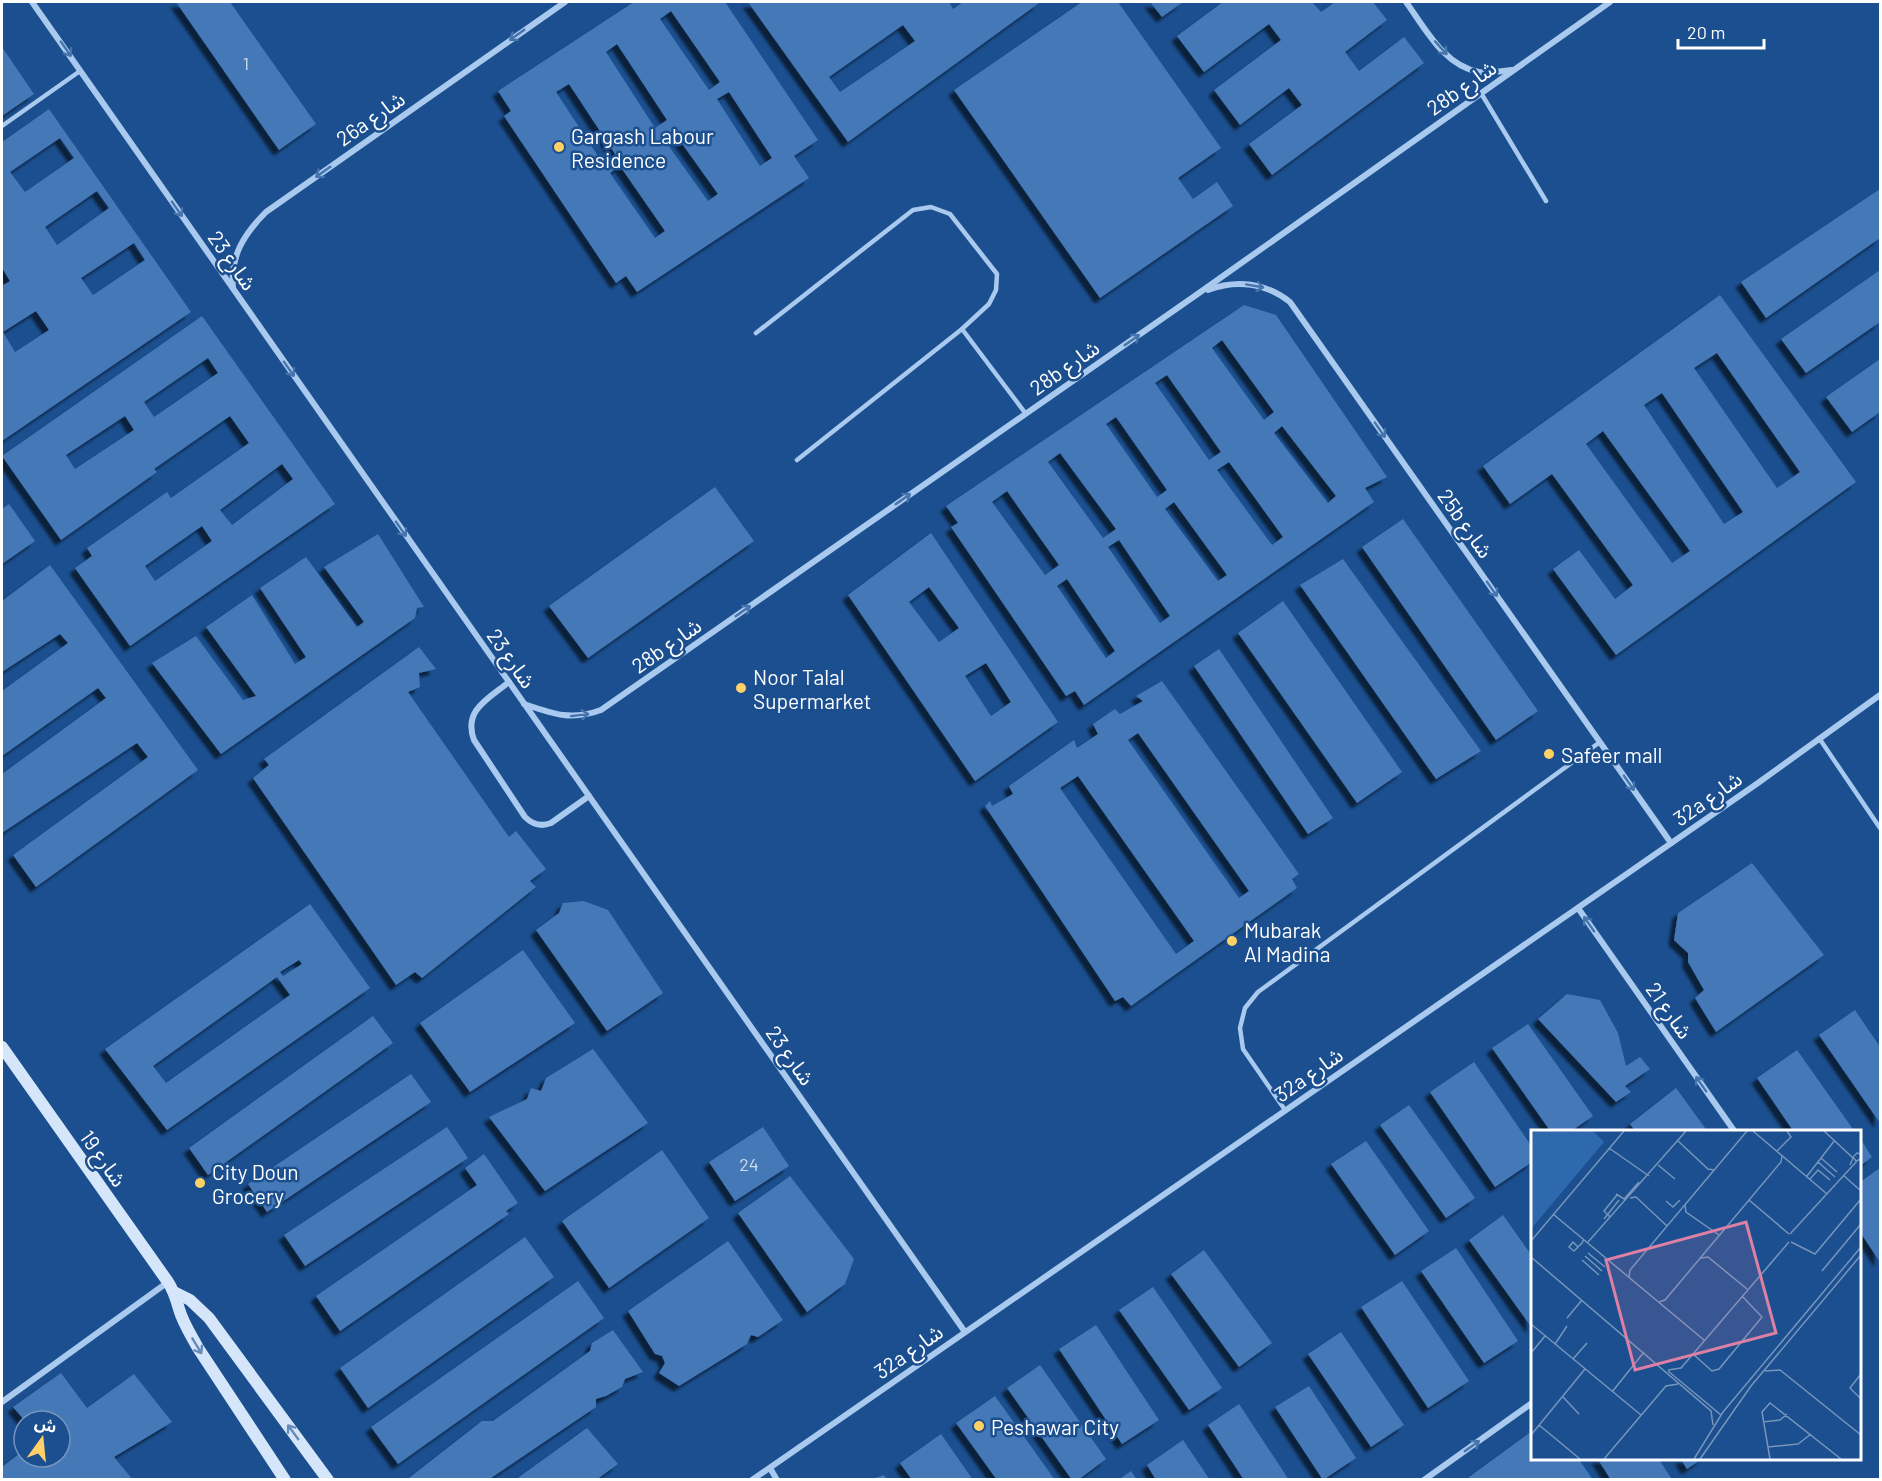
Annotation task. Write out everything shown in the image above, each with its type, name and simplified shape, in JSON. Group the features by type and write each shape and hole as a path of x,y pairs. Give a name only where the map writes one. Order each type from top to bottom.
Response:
{"street":[{"name":"شارع 23","path":"32,2 965,1332"},
{"name":"26a شارع","path":"233,289 231,274 242,242 252,226 266,212 565,2"},
{"path":"1406,2 1436,44 1452,60 1465,68 1480,72 1513,70"},
{"name":"28b شارع","path":"524,704 556,715 568,716 580,716 601,710 1026,414 1610,2"},
{"name":"25b شارع","path":"1198,293 1232,284 1250,284 1266,287 1279,293 1290,302 1671,843"},
{"path":"509,682 475,710 470,722 470,731 525,817 531,823 539,825 551,823 589,796"},
{"name":"32a شارع","path":"752,1479 1578,908 1881,694"},
{"name":"شارع 21","path":"1578,908 1734,1130"},
{"name":"شارع 19","path":"2,1047 171,1287 179,1310 198,1348 285,1479"},
{"path":"2,1402 171,1287"},
{"name":"شارع 19","path":"171,1287 190,1300 209,1318 328,1479"},
{"path":"1424,1479 1531,1404"},
{"path":"770,1468 777,1479"}],"lane":[{"path":"2,126 80,71"},
{"path":"1481,93 1546,201"},
{"path":"756,333 913,210 931,207 950,214 997,274 996,290 989,304 962,329 798,460"},
{"path":"962,329 1026,414"},
{"path":"1819,738 1881,828"},
{"path":"1285,1110 1243,1049 1240,1029 1245,1008 1258,992 1600,742"}],"building":[{"path":"176,2 230,2 316,124 279,150"},
{"name":"Gargash Labour Residence","path":"634,2 725,2 818,140 794,156 809,178 637,292 626,276 616,283 504,116 511,111 498,91","holes":["671,11 720,82 709,90 660,19","617,44 667,120 655,128 606,52","569,84 617,157 604,165 556,92","729,92 772,158 760,166 717,99","673,131 718,194 708,201 663,138","620,166 665,231 655,238 610,173"]},
{"path":"748,2 949,2 953,9 963,2 1039,3 848,142","holes":["903,25 915,41 840,92 829,77"]},
{"path":"1082,2 1118,2 1221,148 1178,178 1193,199 1217,182 1233,206 1100,298 954,90"},
{"path":"1150,2 1183,2 1162,17"},
{"path":"1223,2 1312,2 1321,12 1335,2 1373,2 1387,20 1345,52 1359,71 1404,37 1424,63 1272,175 1249,144 1302,105 1289,88 1240,125 1214,90 1281,40 1269,24 1204,72 1177,36"},
{"path":"2,47 34,94 2,116"},
{"path":"49,109 191,312 2,441 2,286 10,281 2,268 2,142","holes":["60,138 74,158 25,192 10,172","97,191 109,208 57,245 45,227","134,243 145,260 93,295 81,278","36,311 49,330 15,352 3,332"]},
{"path":"1880,189 1880,238 1766,318 1741,282"},
{"path":"1880,270 1880,322 1806,373 1781,339"},
{"path":"1720,295 1856,482 1616,655 1553,569 1579,550 1615,599 1633,585 1552,474 1510,504 1483,466","holes":["1717,353 1800,472 1777,488 1694,368","1662,393 1743,512 1724,524 1644,405","1603,431 1690,551 1672,563 1586,444"]},
{"path":"1244,305 1276,315 1387,477 1365,488 1374,502 1084,705 1075,691 1066,696 951,527 958,523 946,506","holes":["1222,340 1274,412 1264,420 1212,348","1167,375 1221,452 1209,460 1155,383","1116,417 1167,490 1157,497 1106,424","1282,426 1336,496 1328,503 1274,433","1060,453 1116,529 1103,538 1048,462","1229,462 1283,537 1272,545 1217,470","1007,491 1059,565 1045,575 992,502","1174,502 1227,575 1218,581 1165,509","1119,540 1170,616 1160,623 1108,547","1067,579 1115,651 1106,658 1057,586"]},
{"path":"202,316 335,504 130,646 75,568 92,556 87,548 167,492 171,498 249,443 230,416 154,469 157,472 61,540 2,456","holes":["208,358 218,373 154,417 144,402","125,416 134,430 75,469 66,455","282,464 293,479 232,525 220,510","202,526 212,541 155,581 145,566"]},
{"path":"1880,359 1880,412 1852,432 1826,397"},
{"path":"715,487 754,541 588,658 549,606"},
{"path":"9,504 35,541 2,564 2,509"},
{"path":"1403,519 1538,711 1496,740 1362,547"},
{"path":"931,533 1058,722 975,781 848,595","holes":["929,587 959,628 939,642 909,602","986,663 1011,702 991,716 965,676"]},
{"path":"378,534 424,607 417,608 415,618 221,754 152,663 196,636 243,700 256,696 206,627 252,595 295,664 306,657 260,588 306,557 357,627 364,622 324,567"},
{"path":"1343,559 1481,751 1436,779 1300,585"},
{"path":"50,565 198,770 36,887 13,855 148,757 137,743 2,833 2,774 106,698 98,688 2,756 2,691 68,643 60,634 2,672 2,601"},
{"path":"1283,601 1402,772 1357,803 1238,633"},
{"path":"419,647 436,669 419,673 420,687 408,692 509,837 516,831 546,869 530,881 536,887 422,978 415,972 396,985 253,778 269,765 264,759"},
{"path":"1219,649 1333,818 1308,834 1194,666"},
{"path":"1162,681 1299,874 1292,879 1297,888 1131,1006 1123,997 1115,1001 985,806 990,801 992,806 1013,794 1009,786 1074,740 1077,748 1098,734 1093,724 1115,709 1120,714 1143,701 1136,696","holes":["1138,733 1249,891 1239,898 1128,740","1078,776 1194,941 1176,954 1060,788"]},
{"path":"1752,863 1824,955 1716,1032 1695,998 1704,990 1688,962 1688,953 1674,940 1678,913"},
{"path":"584,901 608,910 663,993 607,1031 536,930 559,913 563,903"},
{"path":"310,904 370,988 167,1130 105,1049","holes":["299,960 302,964 283,976 280,972","277,977 290,995 166,1083 153,1066"]},
{"path":"523,950 575,1023 470,1092 420,1023"},
{"path":"1567,994 1600,1000 1618,1033 1626,1066 1640,1057 1650,1069 1625,1086 1631,1092 1616,1102 1538,1019"},
{"path":"1855,1010 1880,1047 1880,1123 1819,1035"},
{"path":"373,1016 393,1043 208,1175 189,1148"},
{"path":"1528,1024 1593,1116 1573,1130 1550,1130 1492,1048"},
{"path":"593,1049 648,1123 545,1191 489,1117 527,1099 531,1088 541,1091 546,1078"},
{"path":"1797,1050 1854,1130 1793,1130 1757,1078"},
{"path":"1474,1062 1531,1146 1531,1163 1495,1187 1430,1092"},
{"path":"411,1074 431,1102 267,1212 248,1184"},
{"path":"1676,1088 1707,1130 1634,1130 1630,1124"},
{"path":"1409,1105 1475,1198 1446,1218 1380,1125"},
{"path":"447,1127 468,1158 305,1266 284,1235"},
{"path":"763,1127 789,1166 735,1201 709,1162"},
{"path":"1861,1140 1872,1157 1861,1165"},
{"path":"1366,1141 1429,1231 1395,1255 1331,1164"},
{"path":"662,1150 709,1218 609,1288 562,1221"},
{"path":"484,1154 518,1203 506,1211 509,1214 340,1331 316,1296 477,1185 465,1168"},
{"path":"1880,1168 1880,1262 1861,1234 1861,1181"},
{"path":"790,1176 854,1259 845,1284 807,1312 738,1213"},
{"path":"1503,1215 1531,1255 1531,1327 1469,1240"},
{"path":"525,1237 554,1277 368,1408 340,1368"},
{"path":"728,1241 783,1320 758,1337 751,1335 747,1344 679,1386 659,1373 665,1363 662,1356 655,1354 628,1311"},
{"path":"1456,1248 1518,1341 1484,1363 1421,1271"},
{"path":"1204,1250 1272,1343 1239,1367 1171,1274"},
{"path":"578,1281 604,1318 398,1464 371,1427"},
{"path":"1402,1281 1469,1381 1428,1408 1361,1307"},
{"path":"1153,1287 1222,1388 1189,1410 1119,1310"},
{"path":"1096,1325 1159,1420 1122,1444 1059,1349"},
{"path":"613,1330 643,1372 625,1379 622,1387 596,1399 596,1407 488,1480 410,1480 409,1478 482,1421 493,1421 590,1351 592,1343"},
{"path":"1341,1332 1404,1425 1371,1447 1308,1354"},
{"path":"1040,1365 1106,1459 1078,1480 1072,1480 1007,1388"},
{"path":"61,1373 87,1408 134,1374 172,1422 114,1457 133,1480 2,1480 2,1467 12,1459 12,1469 72,1469 72,1409 15,1409 13,1407"},
{"path":"1309,1386 1356,1458 1323,1480 1275,1407"},
{"path":"995,1396 1055,1480 997,1480 956,1423"},
{"path":"1239,1404 1289,1480 1244,1480 1208,1425"},
{"path":"587,1428 618,1464 596,1480 515,1480"},
{"path":"1531,1432 1531,1460 1579,1460 1593,1480 1465,1480"},
{"path":"941,1434 973,1480 912,1480 900,1463"},
{"path":"1183,1440 1210,1480 1156,1480 1147,1465"},
{"path":"1598,1460 1659,1460 1671,1478 1669,1480 1611,1480"},
{"path":"1681,1460 1700,1460 1687,1469"},
{"path":"1131,1471 1137,1480 1118,1480"},
{"path":"884,1475 887,1480 872,1480 872,1479"}],"place":[{"name":"Gargash Labour Residence","path":"559,147"},
{"name":"Noor Talal Supermarket","path":"741,688"},
{"name":"Safeer mall","path":"1549,754"},
{"name":"Mubarak Al Madina","path":"1232,941"},
{"name":"City Doun Grocery","path":"200,1183"},
{"name":"Peshawar City","path":"979,1426"}]}
